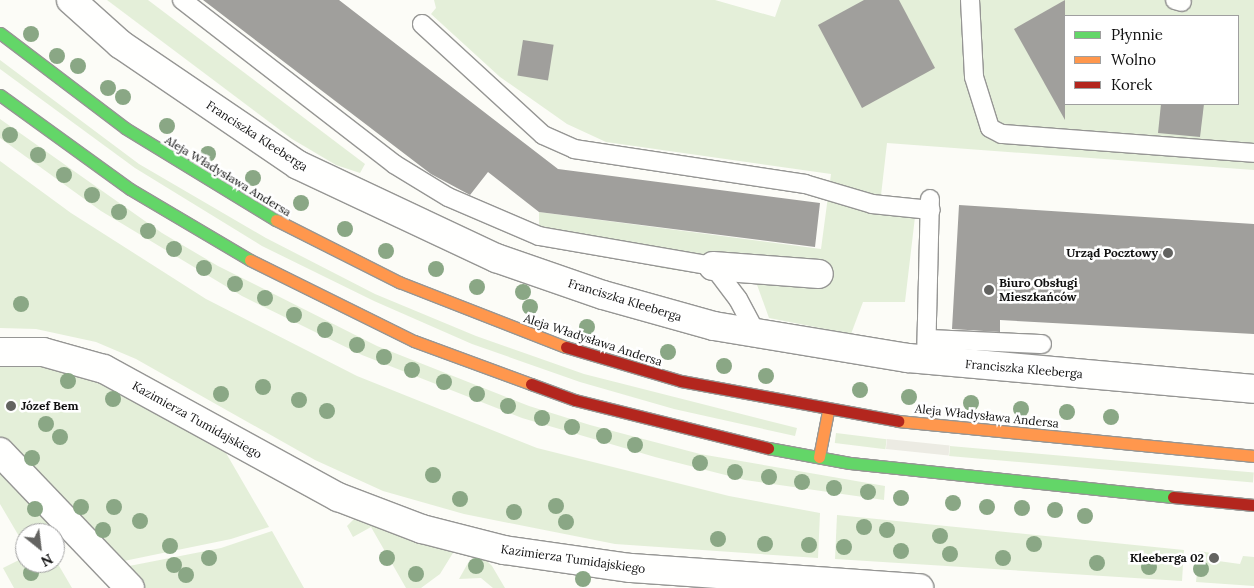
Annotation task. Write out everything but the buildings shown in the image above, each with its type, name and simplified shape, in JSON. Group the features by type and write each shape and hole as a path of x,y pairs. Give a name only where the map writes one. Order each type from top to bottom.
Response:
{"main road":[{"name":"Aleja Władysława Andersa","path":"0,33 110,117 176,162 289,228 399,282 576,351 681,381 828,411 939,427 1254,456"},
{"path":"0,95 108,174 189,226 278,276 414,341 520,382 636,418 819,457 898,470 1254,505"},
{"path":"819,457 828,411"}],"street":[{"name":"Franciszka Kleeberga","path":"71,0 120,44 298,165 496,258 603,295 757,334 926,350 1254,389"},
{"path":"713,266 819,274"},
{"name":"Kazimierza Tumidajskiego","path":"0,352 43,352 104,369 338,497 422,529 504,550 632,568 919,588"},
{"path":"0,452 130,588"}],"lane":[{"path":"182,0 394,164 448,198 539,236 713,266 738,299 757,334"},
{"path":"970,0 974,77 990,128 1002,134 1254,153"},
{"path":"422,24 543,135 574,149 805,184 872,204 930,204 926,350 1042,344"}],"green space":[{"path":"107,0 148,0 365,164 360,173 336,165 292,139"},
{"path":"434,0 715,0 775,17 781,0 1254,0 1254,170 887,143 879,213 915,217 905,302 863,302 851,334 769,318 756,282 661,268 539,236 539,212 821,249 831,174 606,142 567,124 500,77 431,14 436,8"},
{"path":"0,60 139,164 266,238 375,294 476,336 584,374 797,428 795,436 674,409 580,382 472,344 374,301 262,246 135,168 0,69"},
{"path":"0,119 162,233 218,266 377,346 529,406 590,425 700,454 885,486 884,500 745,480 655,457 522,418 362,355 242,296 101,211 0,138"},
{"path":"0,161 71,213 206,299 357,376 537,448 729,496 820,513 818,558 615,544 464,514 383,491 315,460 136,359 96,342 36,329 0,328"},
{"path":"6,361 76,373 105,385 226,453 269,527 231,539 119,562 0,437 0,362"},
{"path":"836,433 887,439 885,449 835,443"},
{"path":"950,446 1254,473 1253,483 949,456"},
{"path":"0,464 49,521 48,523 15,523 15,529 0,504"},
{"path":"837,515 1184,550 1182,581 835,559"},
{"path":"355,518 456,548 440,574 421,588 406,588 371,527 353,537 347,526"},
{"path":"272,531 304,588 144,588 124,567 221,548"},
{"path":"1199,551 1211,553 1211,560 1240,564 1243,556 1254,557 1254,586 1196,582"},
{"path":"484,558 492,566 505,588 493,588 481,578 459,579 468,563"},
{"path":"15,562 15,573 63,573 72,588 14,588 3,568"}],"shaded area":[{"path":"887,439 950,446 949,456 886,449"}],"traffic: fast":[{"path":"0,33 125,128 276,220"},
{"path":"0,95 130,189 250,260"},
{"path":"768,448 850,463 1173,497"}],"traffic: slow":[{"path":"276,220 399,282 566,347"},
{"path":"250,260 414,341 531,384"},
{"path":"819,457 828,411"},
{"path":"898,421 1254,456"}],"traffic: jam":[{"path":"566,347 681,381 898,421"},
{"path":"531,384 575,400 768,448"},
{"path":"1173,497 1254,505"}],"place":[{"name":"Urząd Pocztowy","path":"1168,253"},
{"name":"Biuro Obsługi Mieszkańców","path":"989,290"},
{"name":"Józef Bem","path":"11,406"},
{"name":"Kleeberga 02","path":"1214,558"}]}
